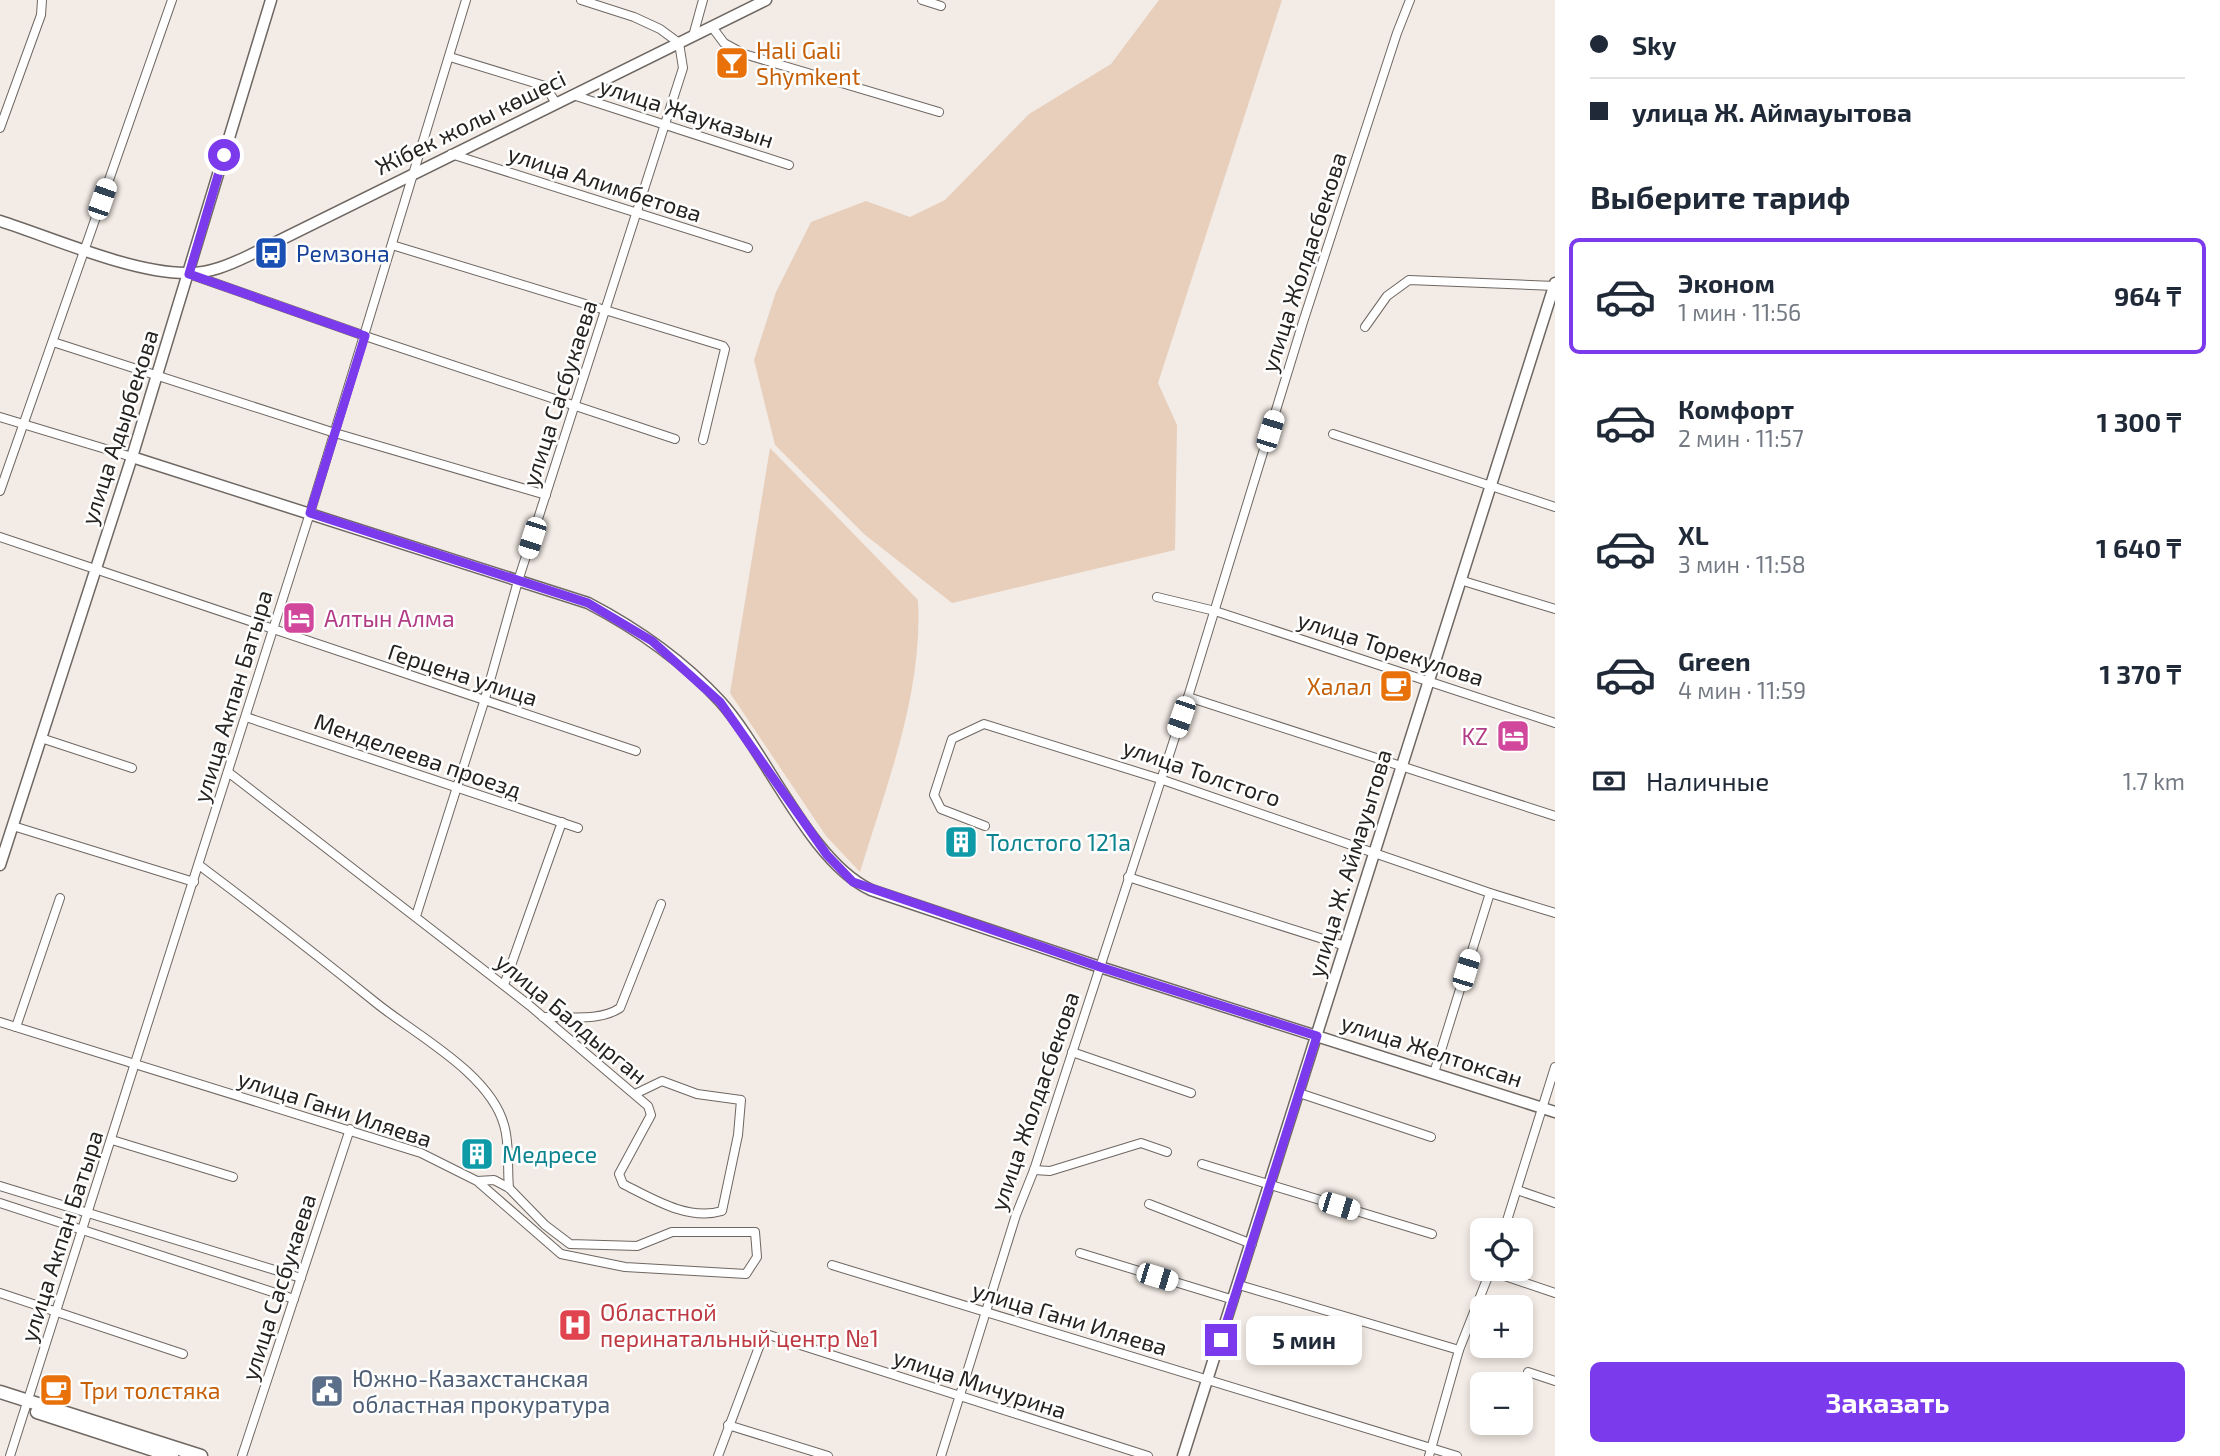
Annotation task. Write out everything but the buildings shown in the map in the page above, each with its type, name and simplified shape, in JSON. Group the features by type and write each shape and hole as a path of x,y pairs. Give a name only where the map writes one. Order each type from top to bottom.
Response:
{"main road":[{"path":"0,1392 27,1405 172,1456"},
{"path":"0,1401 27,1405 201,1456"}],"street":[{"path":"0,128 41,15 42,0"},
{"path":"0,491 172,0"},
{"name":"улица Адырбекова","path":"0,865 158,375 271,0"},
{"name":"улица Акпан Батыра","path":"10,1456 310,513 466,0"},
{"path":"581,0 643,21 679,43"},
{"path":"693,36 703,0"},
{"name":"Жібек жолы көшесі","path":"189,274 234,263 766,0"},
{"path":"922,0 941,6"},
{"name":"улица Жолдасбекова","path":"941,1456 1016,1215 1034,1170 1188,697 1303,322 1410,0"},
{"path":"712,27 724,43 744,54 939,112"},
{"name":"улица Сасбукаева","path":"416,916 484,702 518,581 667,125 683,68 679,43"},
{"path":"450,57 545,86 556,103"},
{"name":"улица Жауказын","path":"573,95 789,165"},
{"name":"улица Алимбетова","path":"452,154 748,248"},
{"path":"0,221 155,270 189,274 365,336 575,403 675,439"},
{"path":"392,245 725,347 703,440"},
{"path":"1365,327 1387,296 1409,280 1555,285"},
{"name":"улица Ж. Аймауытова","path":"1184,1456 1555,285"},
{"path":"54,342 335,433 546,495"},
{"path":"0,416 518,581"},
{"path":"1333,434 1555,507"},
{"name":"Герцена улица","path":"0,537 272,631 636,751"},
{"path":"1460,580 1555,609"},
{"name":"улица Желтоксан","path":"518,581 588,603 652,641 689,673 720,702 842,873 871,890 1100,967 1555,1112"},
{"name":"улица Торекулова","path":"1157,597 1215,611 1555,723"},
{"path":"1188,697 1555,816"},
{"name":"Менделеева проезд","path":"246,717 578,828"},
{"name":"улица Толстого","path":"985,826 941,809 934,796 952,738 984,724 1160,779 1374,854 1555,913"},
{"path":"41,738 132,768"},
{"name":"улица Балдырган","path":"228,772 504,985 648,1105 651,1115 619,1179 663,1203 703,1215 722,1211 741,1100 697,1094 662,1081 635,1094"},
{"path":"504,985 562,822"},
{"path":"13,826 194,882"},
{"path":"199,866 309,946 482,1087 504,1125 511,1191"},
{"path":"1128,877 1345,946"},
{"path":"1434,1073 1490,893"},
{"path":"16,1027 60,898"},
{"path":"543,1017 609,1015 620,1008 662,904"},
{"name":"улица Гани Иляева","path":"0,1022 421,1153 477,1181 561,1254 625,1267 746,1274 757,1257 755,1232 672,1232 637,1246 570,1244 511,1191"},
{"path":"1072,1052 1191,1093"},
{"path":"1508,1218 1555,1067"},
{"path":"1299,1093 1431,1137"},
{"name":"улица Сасбукаева","path":"242,1456 350,1129"},
{"path":"112,1140 233,1177"},
{"path":"1034,1170 1050,1171 1141,1143 1167,1152"},
{"path":"1202,1164 1432,1234"},
{"path":"477,1181 494,1180 511,1191"},
{"path":"0,1186 301,1278"},
{"path":"1517,1190 1555,1203"},
{"path":"0,1203 294,1299"},
{"path":"1149,1204 1252,1244"},
{"path":"1080,1253 1234,1300"},
{"name":"улица Гани Иляева","path":"832,1265 1208,1380 1430,1452 1457,1456"},
{"path":"1430,1452 1459,1350 1487,1281"},
{"path":"1522,1281 1555,1293"},
{"path":"1239,1284 1459,1350"},
{"path":"0,1293 183,1354"},
{"name":"улица Мичурина","path":"728,1425 762,1339 769,1335 1148,1456"},
{"path":"1533,1374 1555,1381"},
{"path":"718,1456 728,1425 828,1456"}],"shaded area":[{"path":"1159,0 1282,0 1158,383 1177,425 1175,550 952,603 864,534 775,445 754,360 776,292 811,222 866,201 910,217 945,200 1029,114 1111,64"},
{"path":"770,448 918,600 915,670 909,704 892,772 860,872 826,836 730,693"}],"place":[{"name":"Hali Gali Shymkent","path":"732,63"},
{"name":"Ремзона","path":"271,253"},
{"name":"Алтын Алма","path":"299,618"},
{"name":"Халал","path":"1396,686"},
{"name":"KZ","path":"1513,736"},
{"name":"Толстого 121а","path":"961,842"},
{"name":"Медресе","path":"477,1154"},
{"name":"Областной перинатальный центр №1","path":"575,1325"},
{"name":"Три толстяка","path":"56,1390"},
{"name":"Южно-Казахстанская областная прокуратура","path":"327,1391"}],"route":[{"path":"224,155 189,274 365,336 310,513 588,603 652,641 720,702 827,855 853,882 1100,967 1317,1036 1221,1340"}]}
